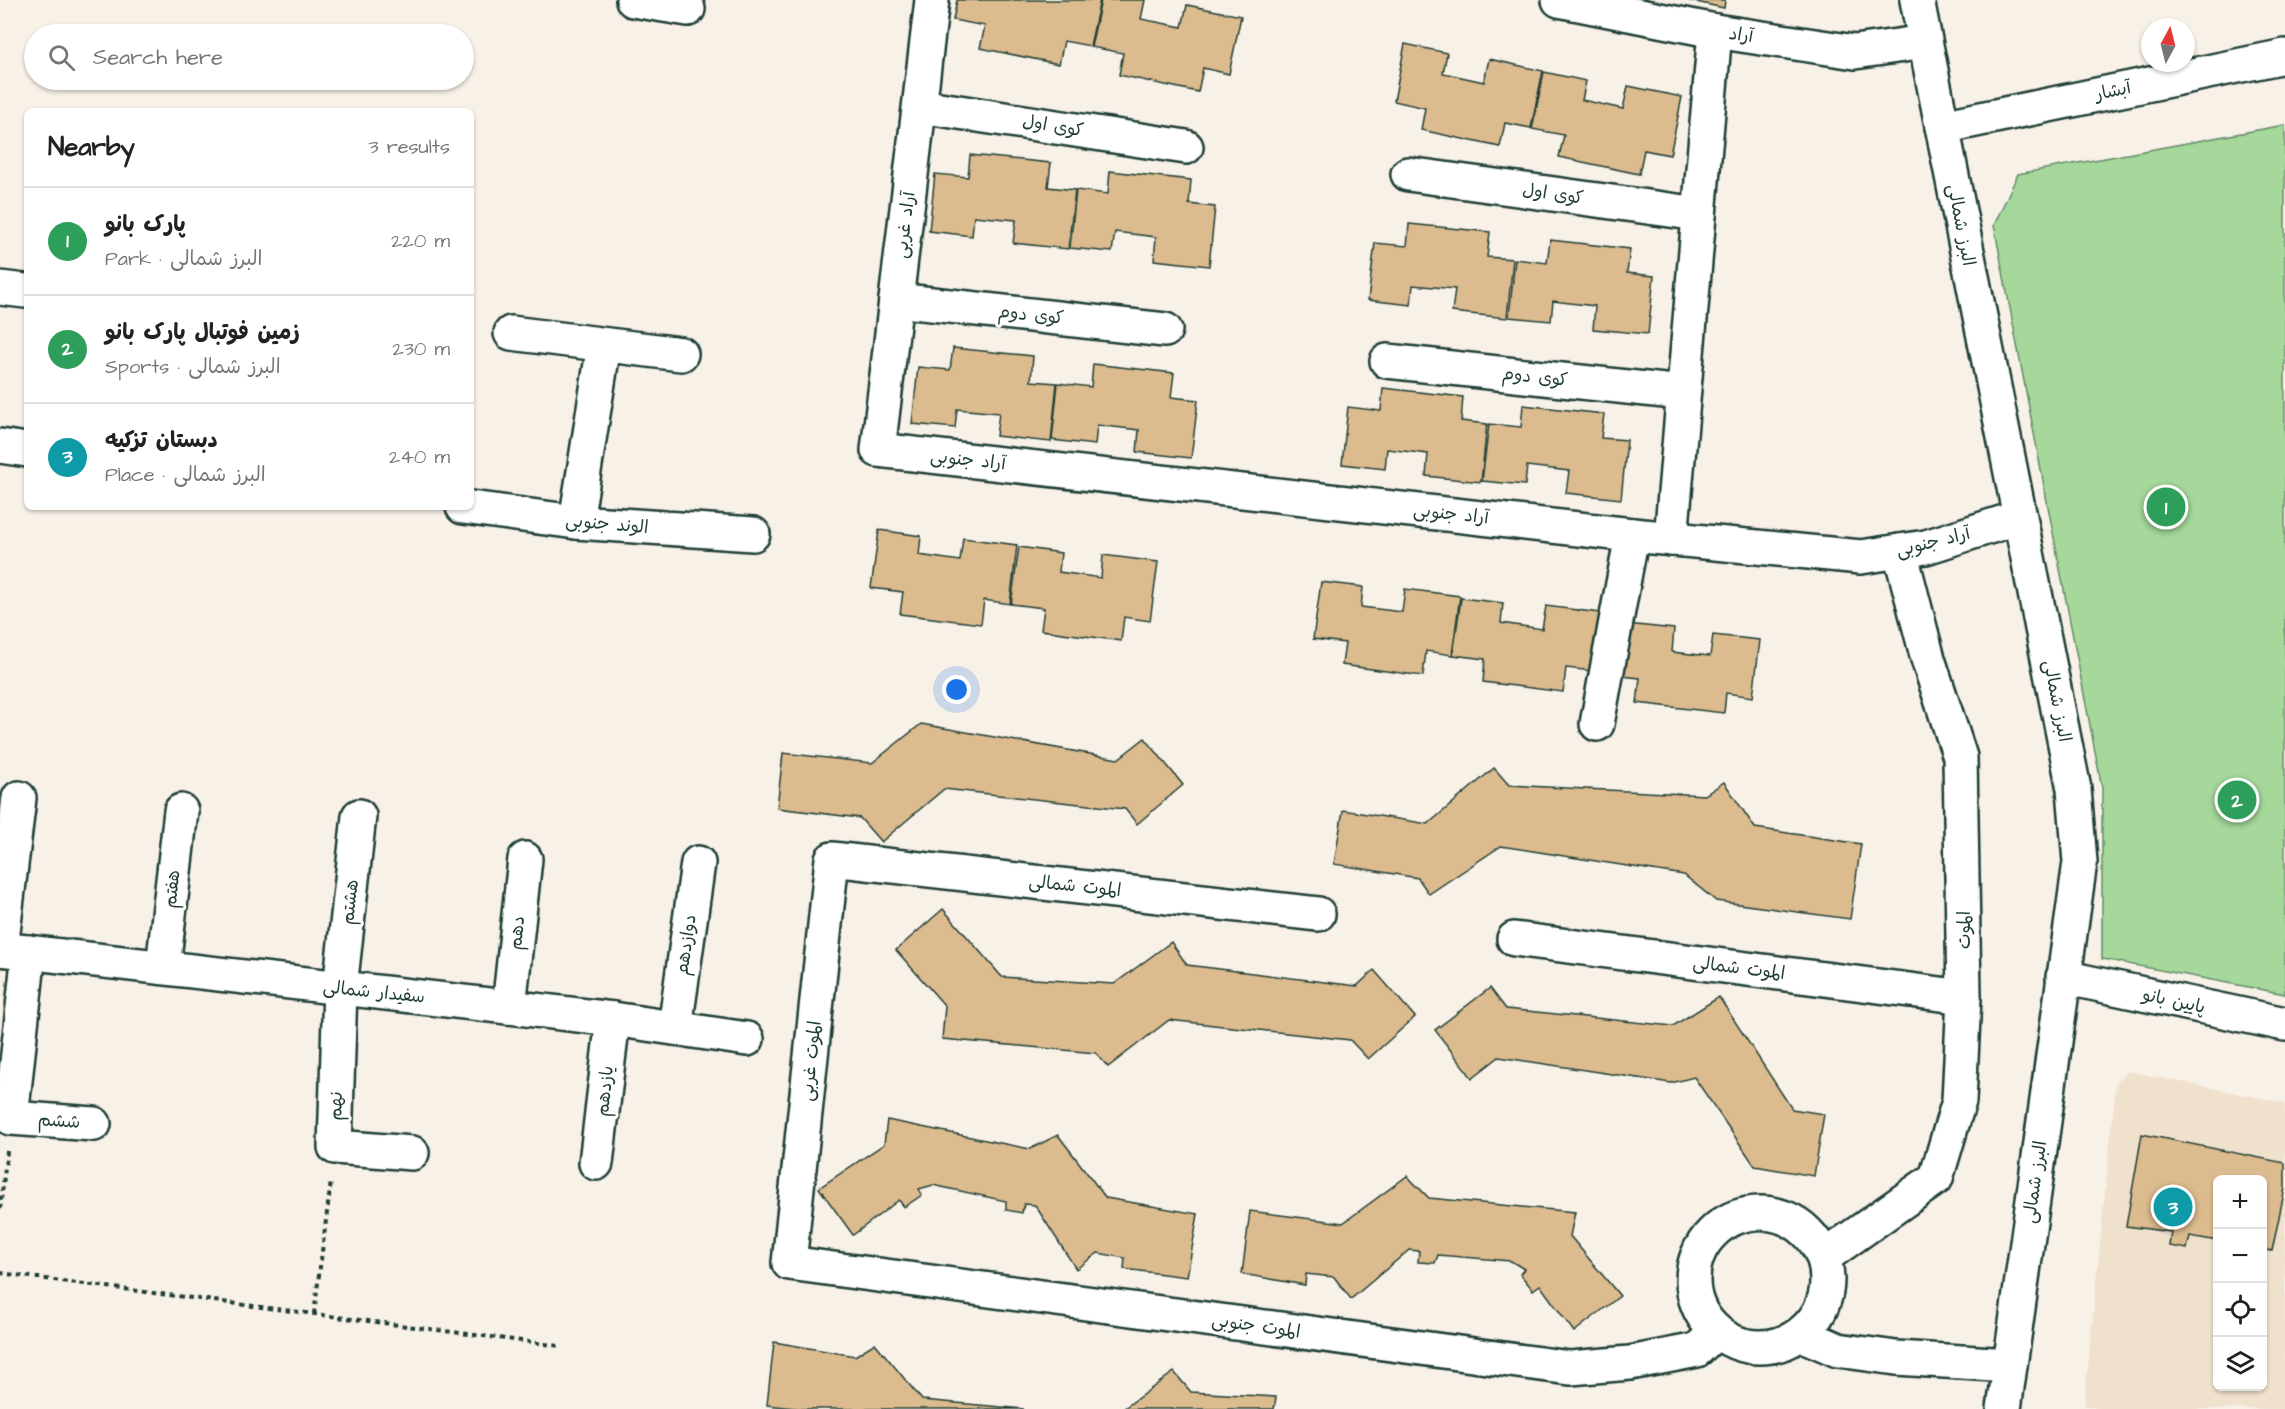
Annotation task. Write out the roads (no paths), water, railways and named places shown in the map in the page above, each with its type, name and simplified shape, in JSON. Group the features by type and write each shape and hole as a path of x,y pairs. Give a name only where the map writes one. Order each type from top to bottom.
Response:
{"street":[{"path":"633,0 688,9"},
{"name":"آراد غربی","path":"878,450 932,0"},
{"name":"آراد","path":"1559,0 1715,31 1855,52 1925,42"},
{"name":"البرز شمالی","path":"1917,0 2074,789 2080,862 2004,1409"},
{"path":"1671,539 1715,31"},
{"name":"آبشار","path":"1942,127 2285,56"},
{"name":"کوی اول","path":"920,106 1186,147"},
{"name":"کوی اول","path":"1408,174 1699,214"},
{"name":"کوی دوم","path":"896,300 1165,330"},
{"path":"512,333 681,354"},
{"path":"576,522 604,345"},
{"name":"کوی دوم","path":"1387,361 1683,393"},
{"path":"0,446 24,450"},
{"name":"آراد جنوبی","path":"878,450 1632,535 1861,557 1926,547 2020,517"},
{"name":"الوند جنوبی","path":"474,508 576,522 753,534"},
{"path":"1597,724 1632,535"},
{"name":"الموت","path":"1824,1257 1936,1178 1959,1101 1964,997 1960,757 1928,659 1900,551"},
{"name":"ششم","path":"18,798 10,950 11,1118 94,1124"},
{"name":"هفتم","path":"163,967 181,811"},
{"name":"هشتم","path":"340,988 359,816"},
{"name":"دهم","path":"509,1007 525,859"},
{"name":"الموت شمالی","path":"832,859 1318,914"},
{"name":"الموت غربی","path":"789,1263 832,859"},
{"name":"دوازدهم","path":"675,1028 698,863"},
{"name":"الموت شمالی","path":"1514,939 1964,997"},
{"name":"سفیدار شمالی","path":"10,950 613,1019 747,1039"},
{"name":"پایین بانو","path":"2063,977 2285,1024"},
{"name":"نهم","path":"340,988 335,1147 412,1153"},
{"name":"یازدهم","path":"596,1163 613,1019"},
{"path":"1752,1213 1775,1214 1796,1223 1813,1238 1824,1257 1828,1278 1826,1299 1816,1319 1801,1334 1781,1345 1758,1348 1736,1344 1716,1332 1702,1315 1694,1294 1693,1272 1699,1250 1713,1232 1731,1219 1752,1213"},
{"name":"الموت جنوبی","path":"789,1263 1570,1368 1630,1363 1697,1350 1716,1332"},
{"path":"1801,1334 1838,1350 1896,1358 2010,1365"}],"place":[{"name":"پارک بانو","path":"2166,507"},
{"name":"زمین فوتبال پارک بانو","path":"2237,800"},
{"name":"دبستان تزکیه","path":"2173,1207"}]}
